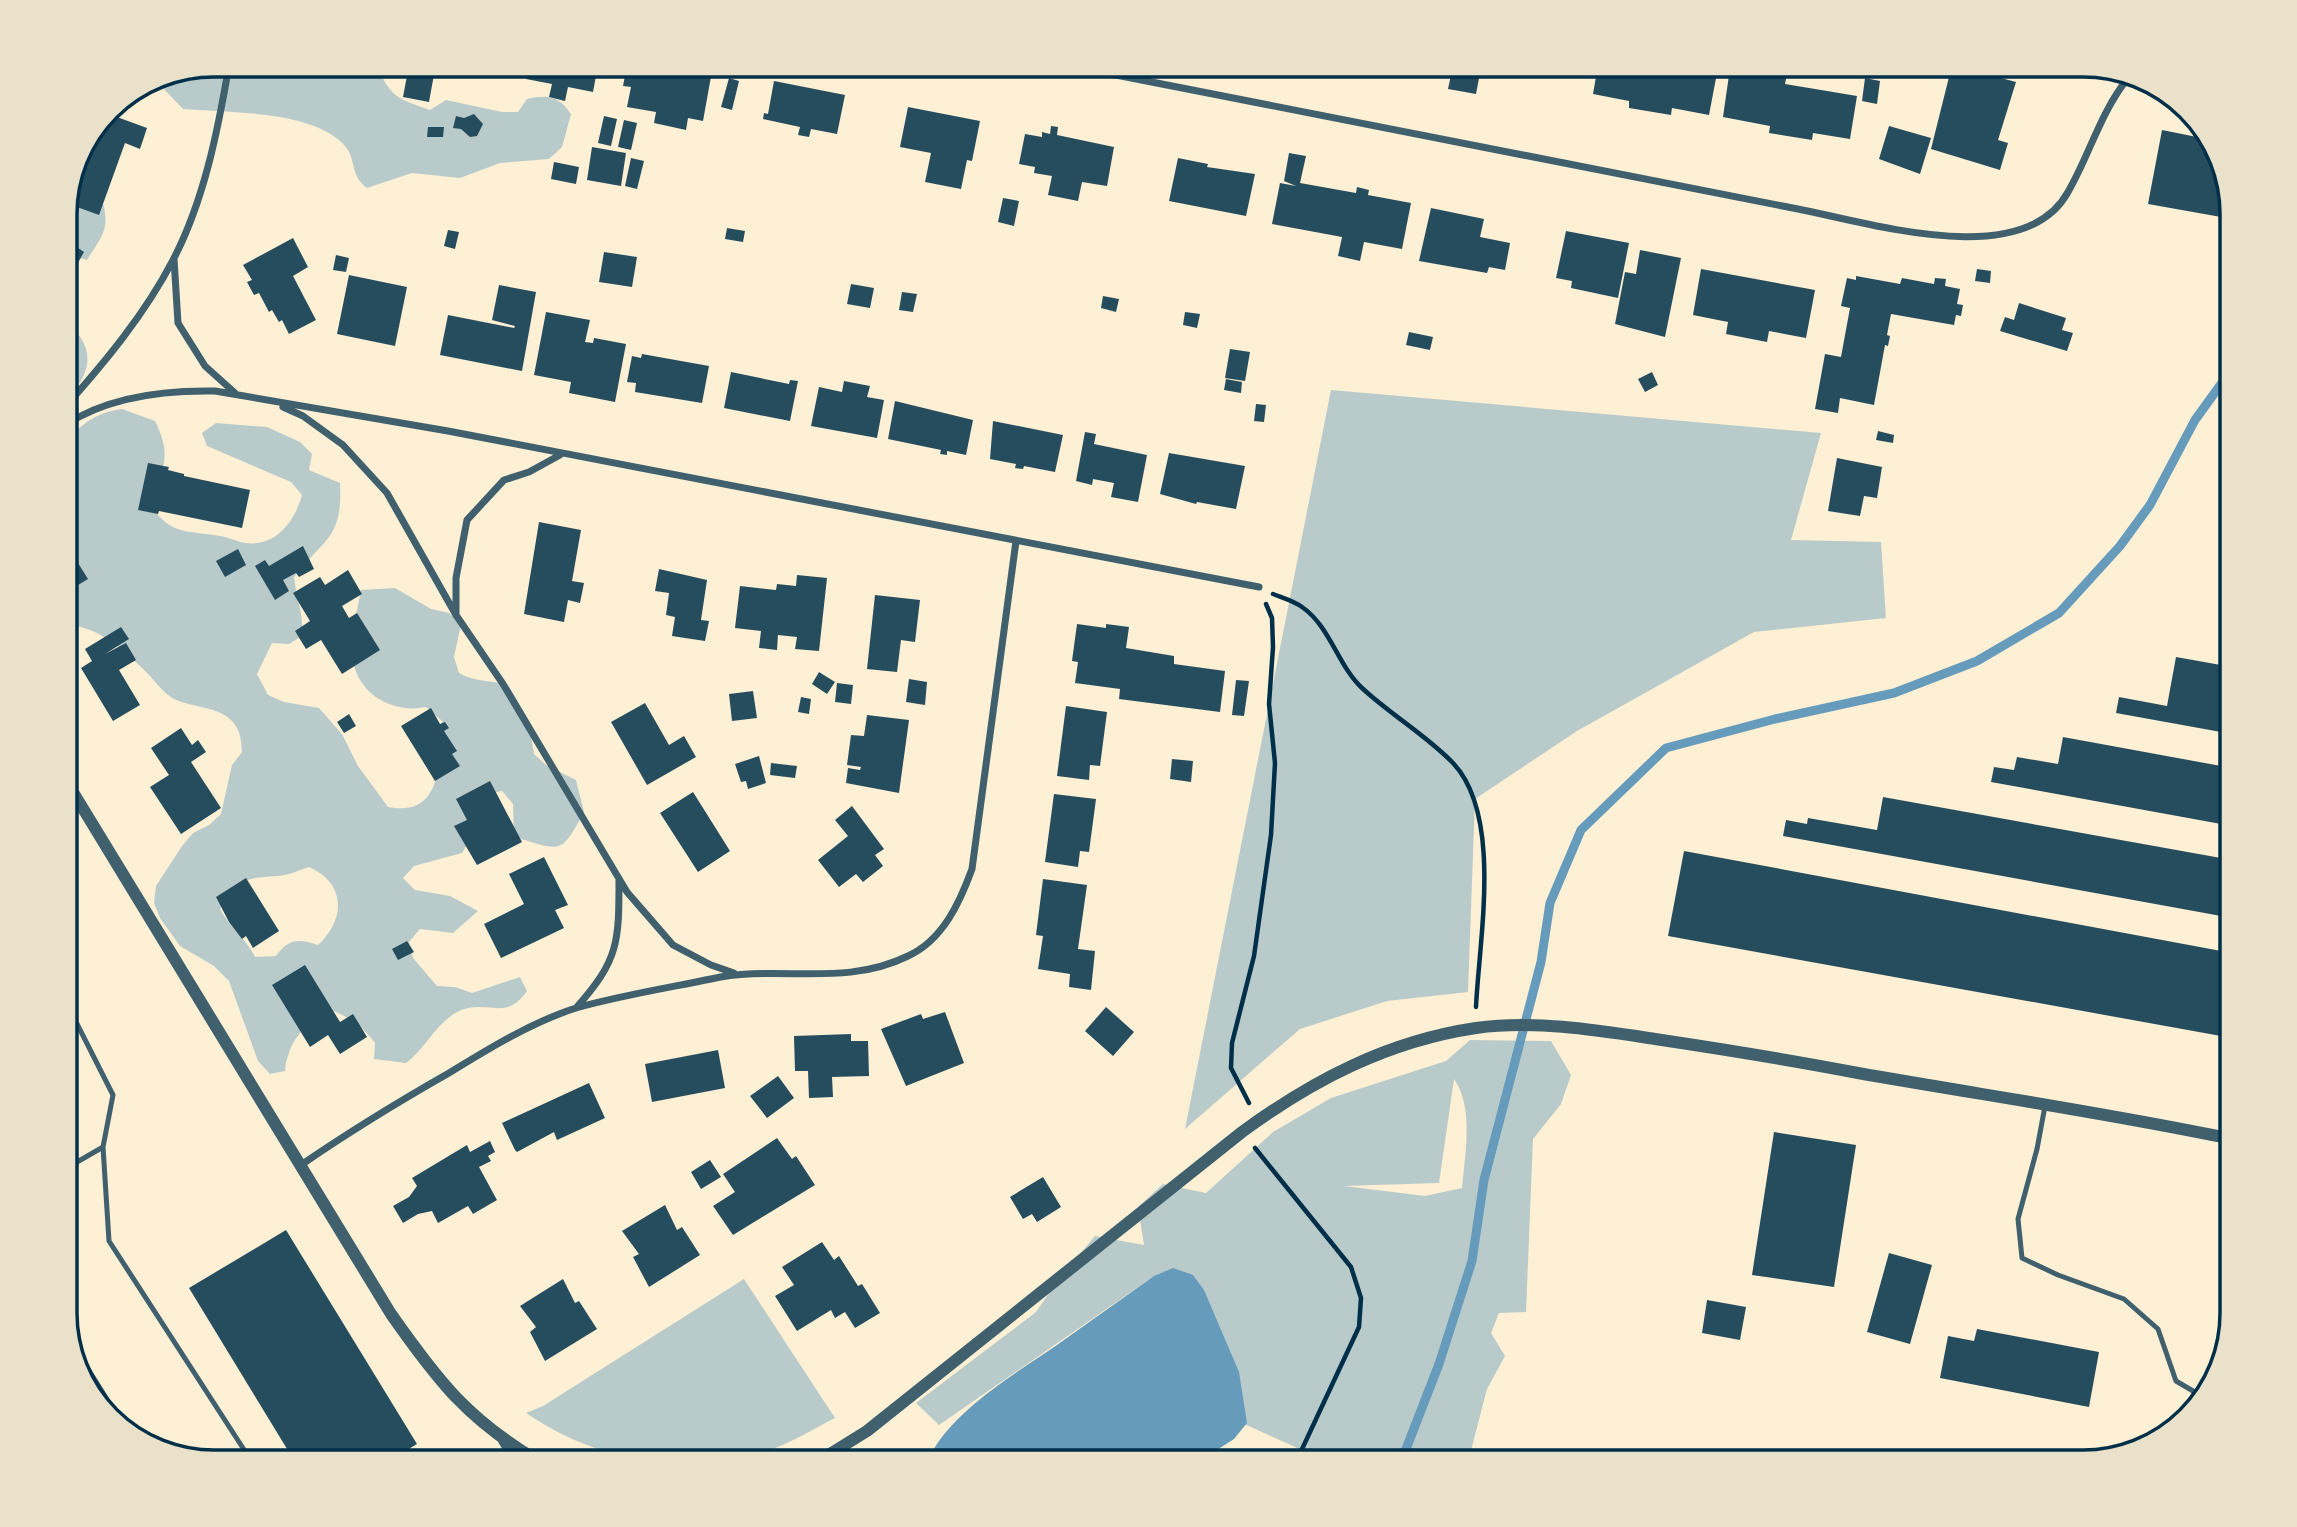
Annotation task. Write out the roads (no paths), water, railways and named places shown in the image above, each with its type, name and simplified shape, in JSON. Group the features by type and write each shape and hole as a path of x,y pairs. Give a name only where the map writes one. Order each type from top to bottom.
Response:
{"street":[{"path":"77,392 141,312 174,259 198,201 227,77"},
{"path":"1126,77 1798,209 1917,231 1983,239 2028,229 2049,216 2068,194 2095,131 2124,83"},
{"path":"174,259 178,323 200,360 236,394 289,408 317,425 355,456 387,494 456,615 503,684 627,892 673,945 711,965 738,974"},
{"path":"77,419 114,402 152,394 181,390 236,394 1259,587"},
{"path":"456,615 456,578 467,520 504,481 529,472 561,454"},
{"path":"301,1165 352,1130 483,1052 576,1009 738,974 852,974 877,970 911,955 946,922 960,901 972,869 1016,541"},
{"path":"77,799 391,1314 436,1378 469,1413 500,1439 519,1450"},
{"path":"576,1009 612,961 619,922 619,875"},
{"path":"837,1450 867,1432 1259,1119 1297,1093 1354,1063 1418,1040 1495,1026 1552,1026 1784,1059 2145,1121 2220,1137"}],"lane":[{"path":"77,1024 113,1095 103,1147 109,1241 244,1450"},
{"path":"2045,1105 2037,1149 2018,1219 2022,1258 2057,1275 2124,1299 2158,1329 2176,1381 2195,1392"},
{"path":"77,1162 103,1147"},
{"path":"500,1439 506,1450"}],"water":[{"path":"1173,1268 1193,1275 1204,1290 1239,1372 1247,1423 1234,1439 1217,1450 934,1450 955,1422 987,1394 1154,1276"}],"waterway":[{"path":"1406,1450 1439,1364 1472,1261 1484,1180 1541,962 1550,903 1581,830 1666,748 1775,719 1894,693 1977,661 2059,613 2120,546 2150,505 2195,420 2220,386"}]}
